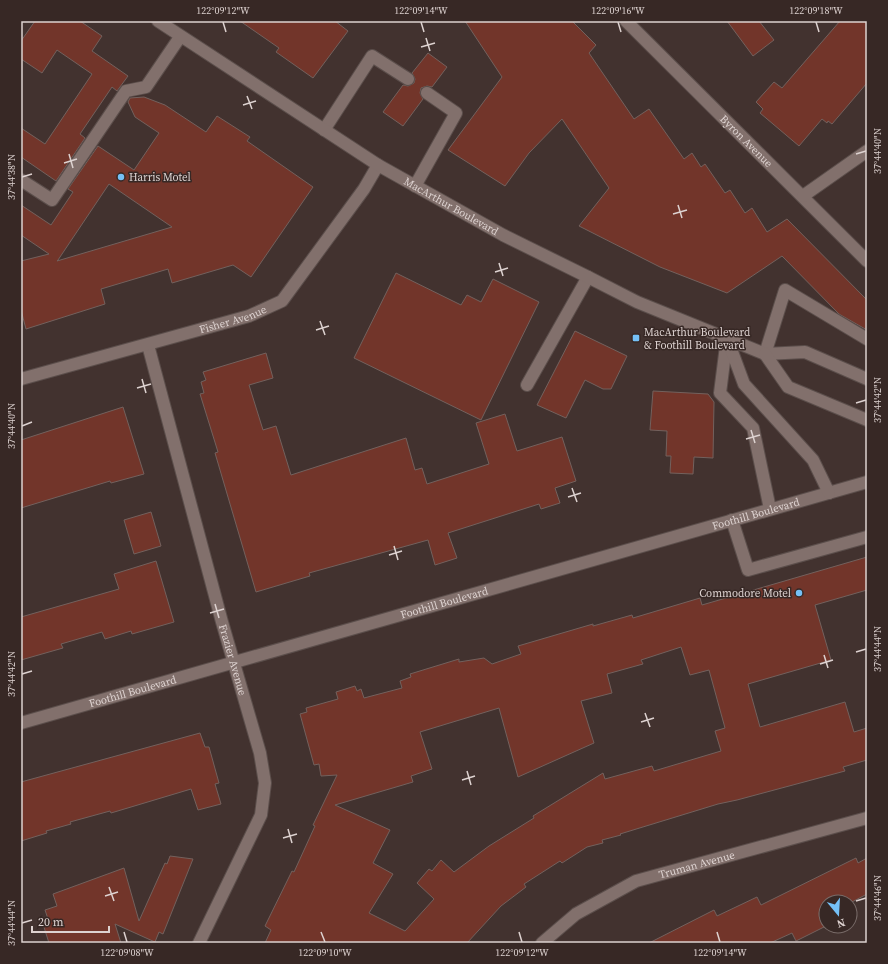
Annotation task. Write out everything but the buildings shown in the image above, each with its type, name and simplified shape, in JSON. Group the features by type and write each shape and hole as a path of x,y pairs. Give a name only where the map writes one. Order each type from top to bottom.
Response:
{"street":[{"name":"MacArthur Boulevard","path":"158,21 180,37 378,165 503,235 636,302 765,354 805,352 867,379"},
{"name":"Byron Avenue","path":"626,21 803,196 867,262"},
{"path":"21,180 52,200 126,91 146,87 180,37"},
{"path":"324,130 372,56 408,79"},
{"path":"415,186 456,113 428,93"},
{"path":"803,196 867,151"},
{"name":"Fisher Avenue","path":"21,379 249,316 282,301 364,189 378,165"},
{"path":"527,385 588,277"},
{"path":"867,339 785,290 765,354 788,387 867,420"},
{"path":"727,338 744,384 813,460 829,493"},
{"path":"727,338 720,393 753,428 770,509"},
{"name":"Frazier Avenue","path":"148,345 220,615 235,662 260,753 265,783 261,815 199,943"},
{"name":"Foothill Boulevard","path":"21,723 867,482"},
{"path":"732,520 748,570 867,537"},
{"name":"Truman Avenue","path":"542,943 576,914 636,881 867,818"}],"place":[{"name":"Harris Motel","path":"121,177"},
{"name":"MacArthur Boulevard & Foothill Boulevard","path":"636,338"},
{"name":"Commodore Motel","path":"799,593"}]}
